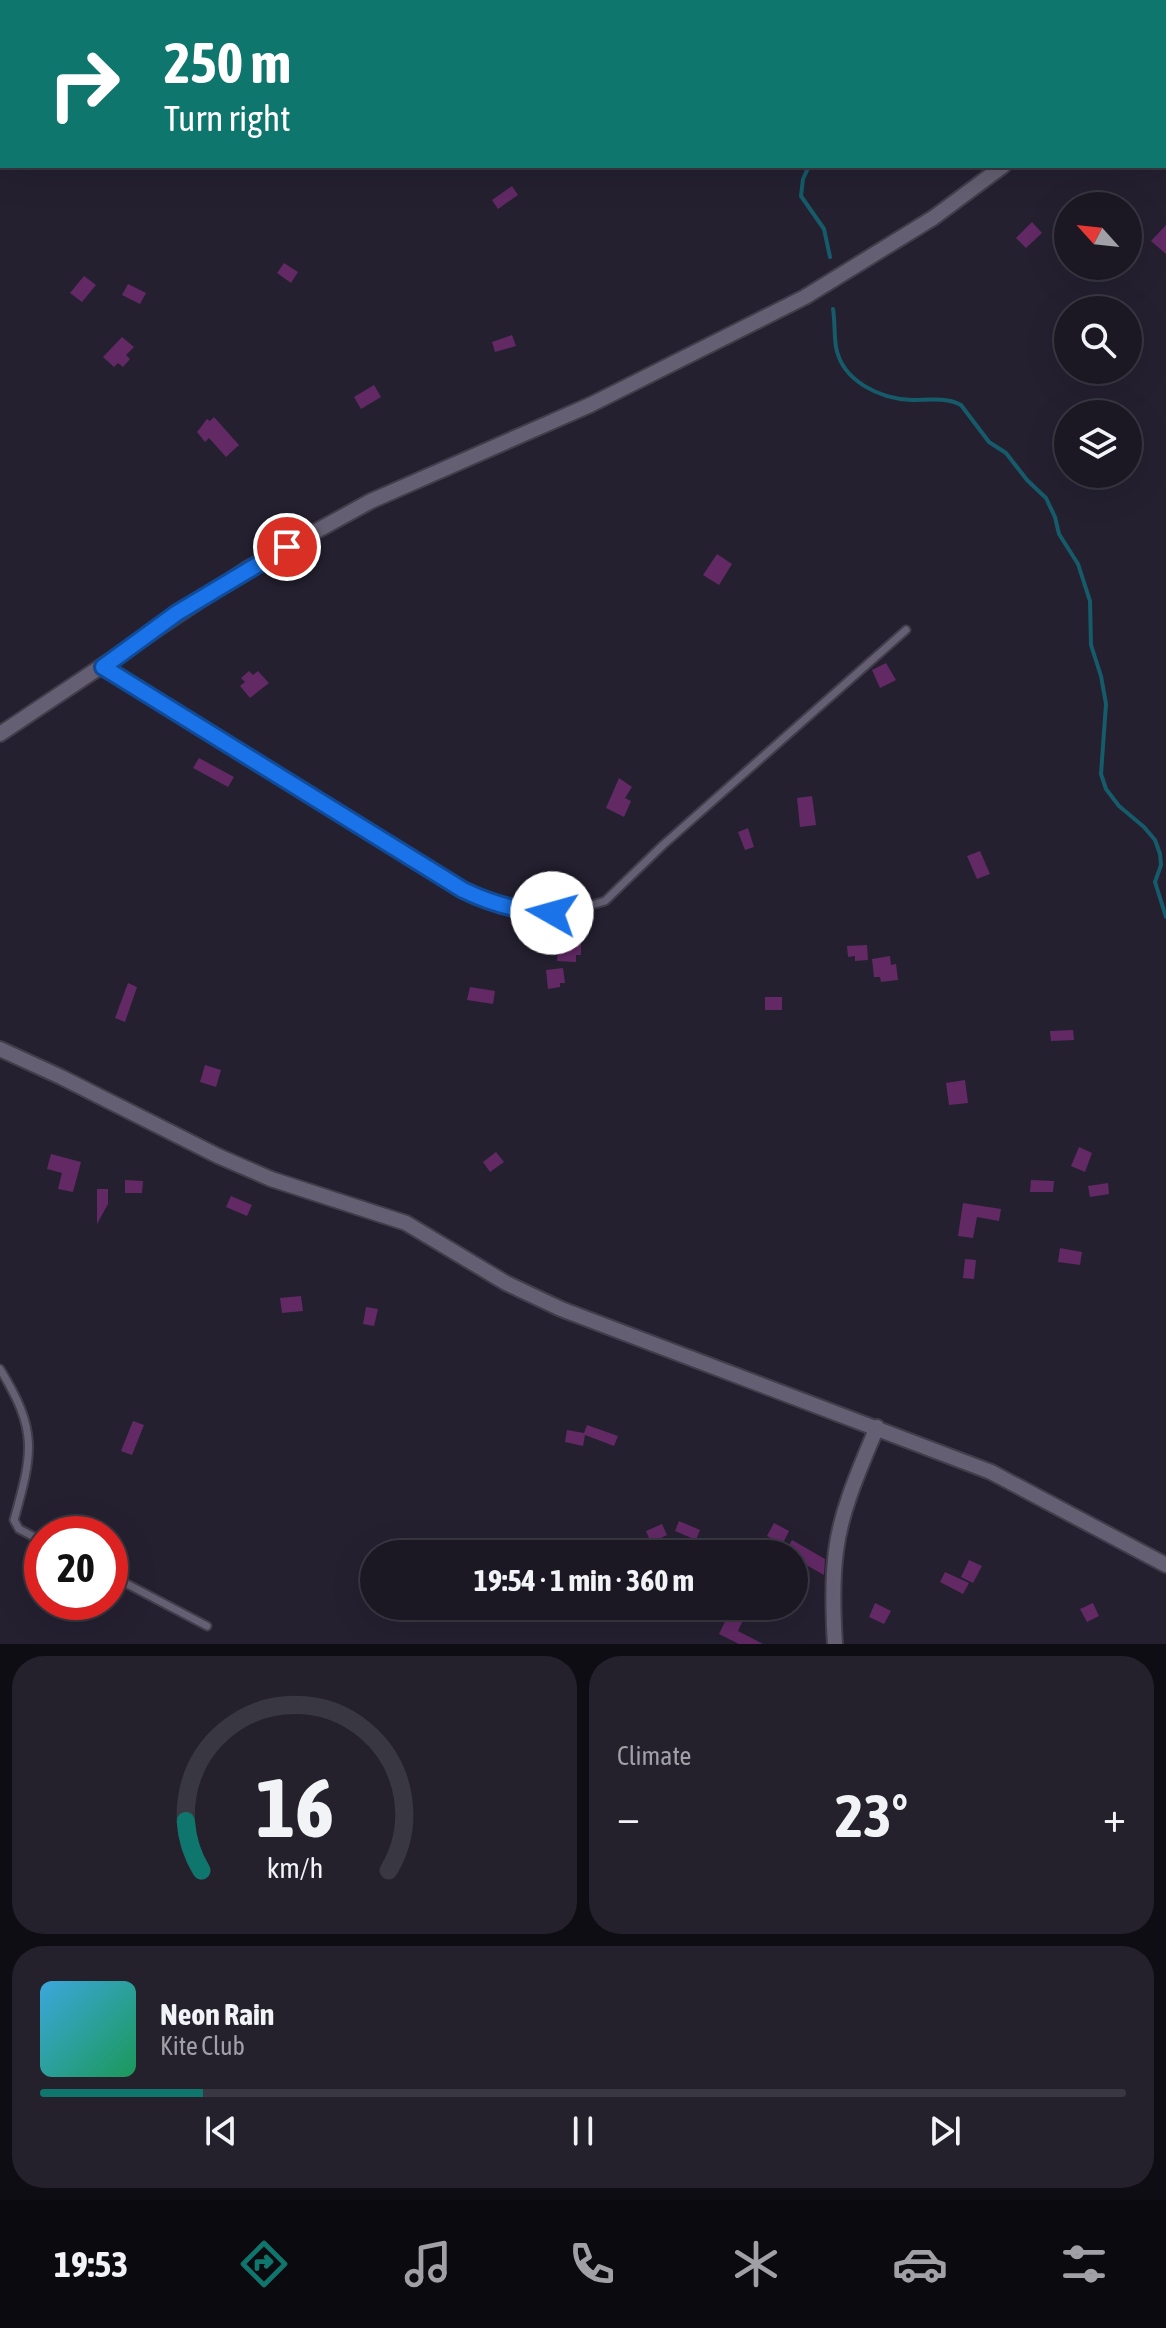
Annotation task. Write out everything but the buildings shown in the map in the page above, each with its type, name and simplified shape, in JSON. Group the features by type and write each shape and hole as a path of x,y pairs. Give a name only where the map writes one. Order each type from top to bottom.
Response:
{"street":[{"path":"0,734 247,569 371,501 590,405 805,297 922,224 1000,168"},
{"path":"0,1049 271,1179 406,1223 506,1283 561,1309 991,1472 1166,1565"},
{"path":"835,1644 836,1549 852,1491 877,1427"}],"lane":[{"path":"103,667 463,890 493,904 552,913 605,901 663,845 906,630"},
{"path":"0,1369 19,1401 30,1447 14,1520 24,1532"},
{"path":"128,1584 207,1626"}],"waterway":[{"path":"808,168 801,196 824,229 830,257"},
{"path":"833,309 836,347 840,359 854,378 887,396 943,400 961,405 989,442 1006,453 1046,498 1059,534 1078,564 1090,601 1091,645 1106,704 1101,774 1106,789 1119,806 1155,840 1161,865 1155,882 1166,917"}],"route":[{"path":"287,547 177,613 103,667 463,890 493,904 552,913"}]}
